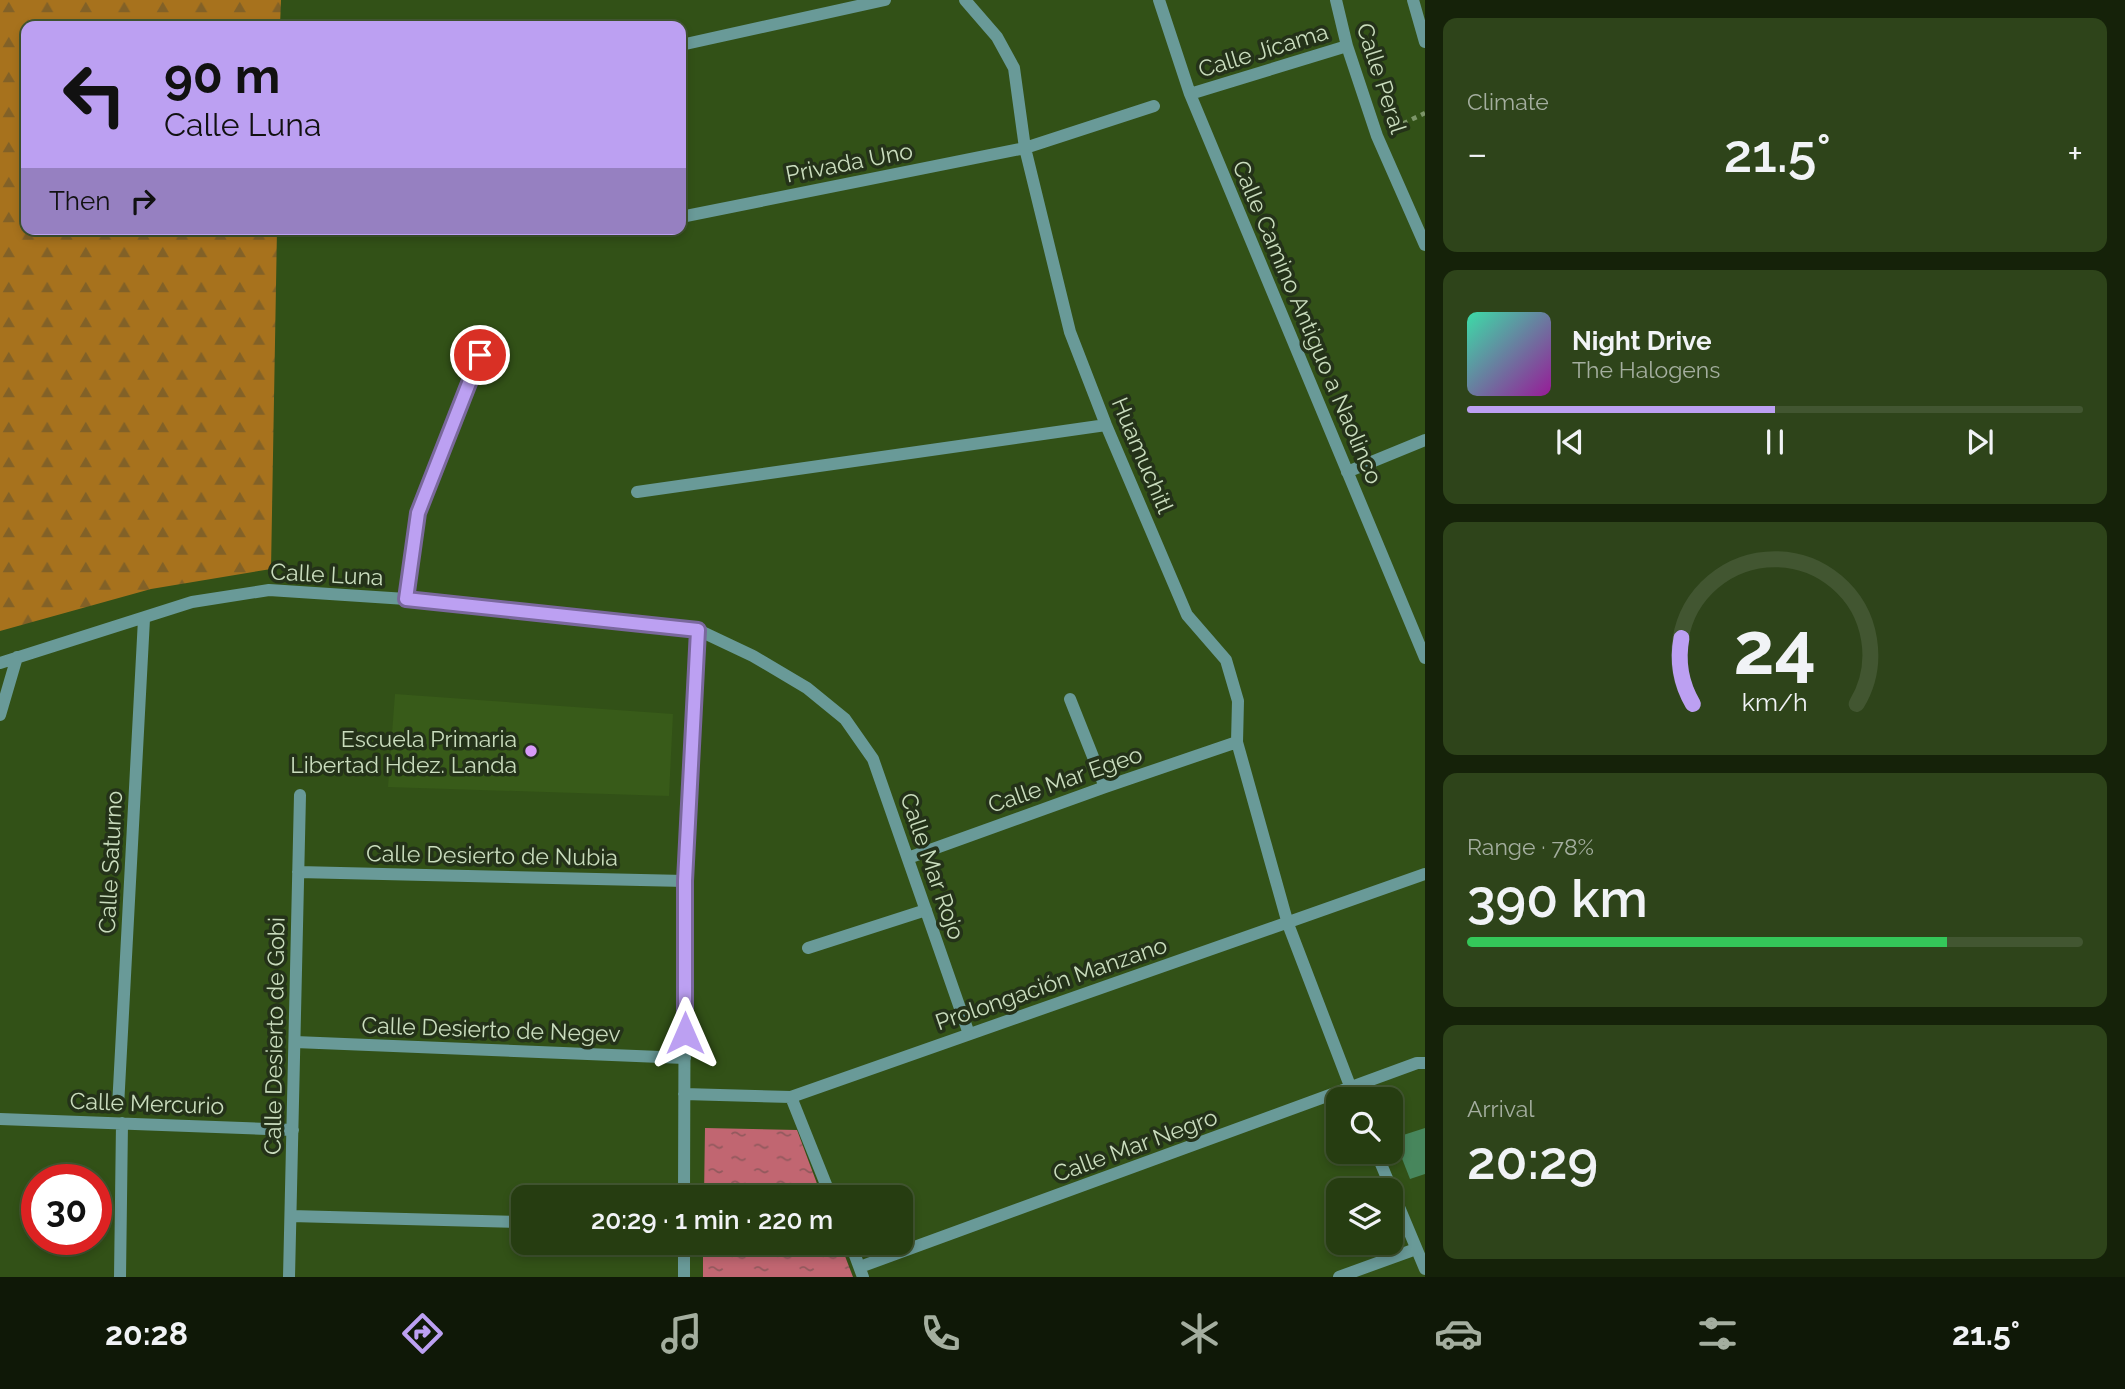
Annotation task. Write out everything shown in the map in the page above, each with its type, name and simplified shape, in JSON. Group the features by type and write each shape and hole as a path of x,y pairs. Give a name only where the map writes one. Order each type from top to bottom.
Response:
{"street":[{"path":"686,44 885,0"},
{"name":"Huamuchitl","path":"965,0 997,37 1014,68 1025,148 1070,332 1106,425 1187,615 1226,660 1238,701 1237,742 1288,924 1350,1087"},
{"name":"Calle Camino Antiguo a Naolinco","path":"1158,0 1190,94 1425,658"},
{"name":"Calle Peral","path":"1336,0 1347,46 1377,136 1425,245"},
{"path":"1413,0 1425,42"},
{"name":"Calle Jícama","path":"1190,94 1347,46"},
{"path":"1025,148 1154,106"},
{"name":"Privada Uno","path":"686,216 1025,148"},
{"path":"406,599 418,513 480,355"},
{"path":"636,492 1106,425"},
{"path":"1347,472 1425,440"},
{"name":"Calle Luna","path":"0,663 192,602 269,590 406,599 698,630 752,656 807,688 845,719"},
{"name":"Calle Saturno","path":"118,1107 144,618"},
{"path":"684,1185 685,881 698,630"},
{"path":"0,715 18,657"},
{"path":"1070,699 1105,787"},
{"name":"Calle Mar Rojo","path":"845,719 873,759 969,1034"},
{"name":"Calle Mar Egeo","path":"908,858 1237,742"},
{"name":"Calle Desierto de Gobi","path":"289,1277 300,795"},
{"name":"Calle Desierto de Nubia","path":"298,872 685,881"},
{"name":"Prolongación Manzano","path":"684,1094 791,1097 1425,874"},
{"path":"808,948 926,910"},
{"name":"Calle Desierto de Negev","path":"295,1042 685,1058"},
{"name":"Calle Mar Negro","path":"1367,1087 1416,1063 1425,1063"},
{"path":"791,1097 826,1185"},
{"name":"Calle Mar Negro","path":"862,1272 1326,1104"},
{"name":"Calle Mercurio","path":"0,1119 293,1130"},
{"path":"120,1277 122,1123"},
{"path":"1381,1164 1425,1269"},
{"path":"291,1216 511,1222"},
{"path":"1339,1277 1416,1250"},
{"path":"684,1255 684,1277"},
{"path":"855,1255 862,1272"}],"path":[{"path":"1377,136 1425,113"}],"shaded area":[{"name":"Escuela Primaria Libertad Hdez. Landa","path":"395,694 673,714 669,796 388,787"}],"green space":[{"path":"0,0 281,0 280,21 21,21 21,235 277,235 271,569 151,589 0,631"}],"water":[{"path":"705,1128 797,1130 818,1185 704,1185"},
{"path":"703,1255 845,1255 853,1277 703,1277"}],"building":[{"path":"1425,1128 1425,1174 1410,1179 1403,1161 1403,1135"}],"place":[{"name":"Escuela Primaria Libertad Hdez. Landa","path":"531,751"}],"route":[{"path":"480,355 418,513 406,599 698,630 685,881 685,1033"}]}
